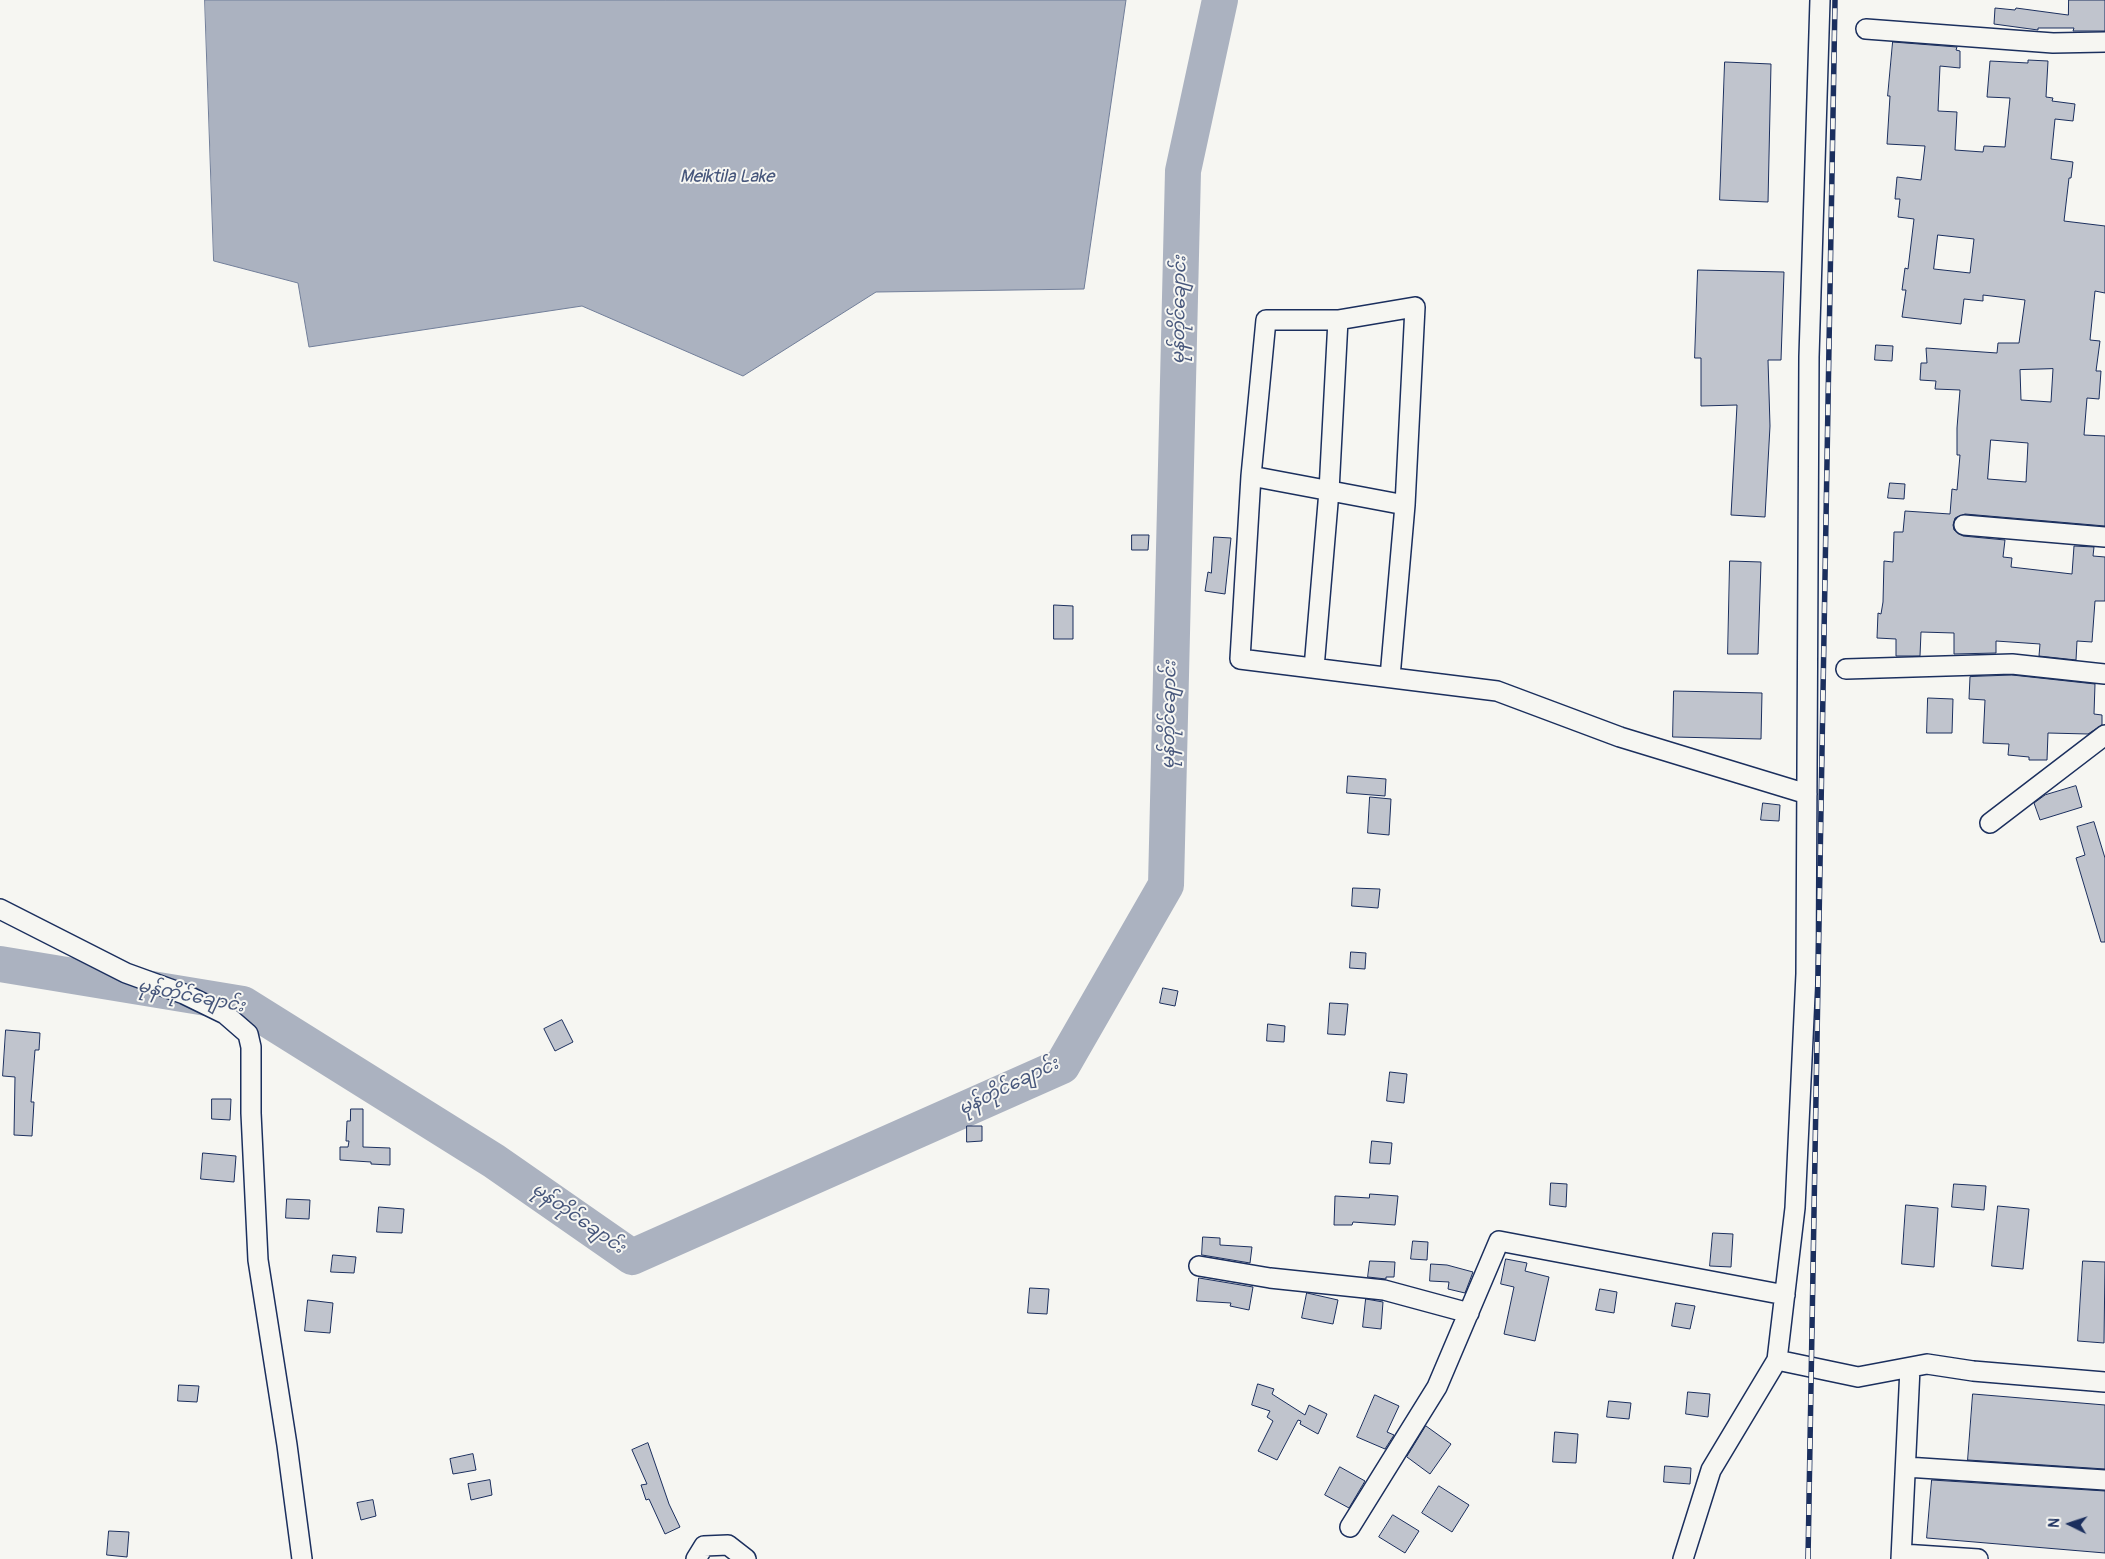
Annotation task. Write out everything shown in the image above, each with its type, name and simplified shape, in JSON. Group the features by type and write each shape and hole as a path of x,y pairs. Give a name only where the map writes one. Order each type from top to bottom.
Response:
{"street":[{"path":"1683,1559 1711,1470 1777,1360 1796,1208 1806,974 1809,357 1820,0"},
{"path":"1866,29 2053,43 2105,42"},
{"path":"1390,677 1405,505 1415,307 1338,320 1266,320 1251,476 1240,659 1497,691 1620,737 1807,794"},
{"path":"1314,668 1329,491 1338,320"},
{"path":"1251,476 1405,505"},
{"path":"1964,525 2105,537"},
{"path":"1846,669 2012,664 2105,674"},
{"path":"1990,823 2105,735"},
{"path":"0,909 126,972 184,994 224,1014 248,1034 251,1047 251,1113 258,1260 287,1445 302,1559"},
{"path":"1350,1527 1437,1387 1499,1241 1785,1295"},
{"path":"1199,1266 1270,1278 1384,1290 1469,1313"},
{"path":"1777,1360 1858,1377 1927,1364 1973,1371 2105,1382"},
{"path":"1910,1368 1901,1557 1978,1559"},
{"path":"1906,1467 2105,1480"},
{"path":"696,1559 704,1546 728,1545 746,1559"}],"water":[{"name":"Meiktila Lake","path":"205,0 1126,0 1084,289 876,292 743,376 582,306 309,347 298,283 214,261"}],"building":[{"path":"2069,0 2105,0 2105,31 2073,31 2074,28 2038,28 2038,30 1994,24 1995,8 2015,10 2016,8 2068,15"},
{"path":"1893,42 1957,47 1956,50 1960,51 1960,68 1940,66 1938,111 1957,112 1955,150 1983,152 1984,146 2005,147 2010,98 1987,97 1990,61 2028,63 2028,60 2048,61 2046,97 2053,98 2052,101 2075,104 2073,121 2055,119 2051,159 2073,162 2071,178 2069,178 2064,221 2105,226 2105,293 2095,291 2090,340 2100,341 2096,371 2101,371 2099,399 2087,398 2084,435 2105,436 2105,526 1965,514 1955,518 1953,525 1954,530 1963,536 2005,540 2003,557 2012,558 2011,567 2072,574 2074,546 2094,547 2093,556 2105,557 2105,601 2095,601 2092,642 2077,641 2076,660 2039,656 2040,644 1996,641 1996,653 1954,654 1954,633 1921,632 1920,656 1896,656 1896,639 1877,638 1878,613 1881,614 1883,602 1884,561 1893,562 1894,532 1903,532 1905,511 1950,514 1952,489 1957,490 1960,455 1957,455 1957,428 1960,390 1935,389 1936,381 1920,380 1921,363 1927,363 1926,348 1997,353 1998,343 2019,343 2025,300 1983,295 1983,301 1964,299 1961,324 1902,317 1906,290 1902,290 1905,268 1908,269 1914,219 1898,217 1900,199 1895,199 1897,177 1921,180 1925,146 1887,144 1890,96 1888,96","holes":["1938,235 1974,239 1970,273 1934,269","2053,369 2051,402 2021,400 2020,370","1991,440 2028,443 2026,482 1988,479"]},
{"path":"1725,62 1771,64 1768,202 1720,200"},
{"path":"1698,270 1784,272 1781,360 1768,360 1770,426 1765,517 1731,515 1737,405 1701,406 1701,358 1695,358"},
{"path":"1876,345 1893,346 1892,361 1875,360"},
{"path":"1890,483 1905,484 1904,499 1888,498"},
{"path":"1132,535 1149,535 1148,550 1132,550"},
{"path":"1214,537 1231,538 1225,594 1205,591 1208,572 1211,573"},
{"path":"1730,561 1761,562 1758,654 1728,654"},
{"path":"1054,605 1073,606 1073,639 1054,639"},
{"path":"2012,675 2095,684 2094,714 2102,715 2102,725 2088,734 2048,733 2047,760 2029,760 2029,757 2008,755 2009,744 1983,743 1985,700 1969,699 1970,677"},
{"path":"1674,691 1762,693 1761,739 1673,737"},
{"path":"1928,698 1953,699 1952,733 1927,733"},
{"path":"1348,776 1386,779 1385,796 1347,793"},
{"path":"2076,786 2082,807 2040,820 2034,803 2045,795"},
{"path":"1370,797 1391,799 1389,835 1368,833"},
{"path":"1763,803 1780,805 1779,821 1761,820"},
{"path":"2094,822 2105,858 2105,942 2101,942 2076,858 2085,855 2077,827"},
{"path":"1353,888 1380,889 1378,908 1352,906"},
{"path":"1351,952 1366,953 1365,969 1350,968"},
{"path":"1163,988 1178,991 1175,1006 1160,1003"},
{"path":"1330,1003 1348,1004 1345,1035 1328,1034"},
{"path":"562,1020 573,1042 555,1051 544,1029"},
{"path":"1268,1024 1285,1026 1284,1042 1267,1041"},
{"path":"6,1030 40,1033 39,1050 35,1050 31,1102 34,1102 32,1136 14,1135 15,1077 3,1076"},
{"path":"1390,1072 1407,1074 1404,1103 1387,1101"},
{"path":"212,1099 231,1099 230,1120 212,1119"},
{"path":"351,1109 363,1109 363,1147 390,1148 390,1165 340,1160 340,1147 348,1147 349,1141 346,1141 347,1121 350,1121"},
{"path":"967,1126 982,1126 982,1141 967,1142"},
{"path":"1372,1141 1392,1143 1390,1164 1370,1163"},
{"path":"203,1153 236,1156 234,1182 201,1179"},
{"path":"1551,1183 1567,1184 1566,1207 1550,1205"},
{"path":"1954,1184 1986,1186 1984,1210 1952,1207"},
{"path":"1370,1194 1398,1196 1395,1225 1353,1222 1352,1225 1334,1225 1335,1196 1369,1198"},
{"path":"287,1199 310,1200 309,1219 286,1218"},
{"path":"1906,1205 1938,1208 1934,1267 1902,1264"},
{"path":"1998,1206 2029,1209 2023,1269 1992,1266"},
{"path":"379,1207 404,1209 402,1233 377,1232"},
{"path":"1713,1233 1733,1234 1731,1267 1710,1266"},
{"path":"1203,1237 1220,1238 1220,1245 1252,1247 1250,1263 1202,1255"},
{"path":"1413,1241 1428,1242 1427,1260 1411,1259"},
{"path":"333,1255 356,1257 354,1273 331,1272"},
{"path":"1506,1259 1527,1263 1525,1271 1549,1277 1535,1341 1504,1334 1514,1287 1501,1284"},
{"path":"1370,1261 1395,1262 1394,1277 1386,1277 1386,1279 1368,1277"},
{"path":"2083,1261 2105,1262 2104,1343 2078,1341"},
{"path":"1431,1264 1447,1265 1473,1272 1465,1293 1448,1289 1449,1282 1430,1281"},
{"path":"1199,1278 1253,1287 1249,1310 1230,1306 1231,1303 1197,1301"},
{"path":"1030,1288 1049,1289 1047,1314 1028,1313"},
{"path":"1600,1289 1617,1292 1614,1313 1596,1310"},
{"path":"1307,1293 1338,1300 1333,1324 1302,1318"},
{"path":"1366,1299 1383,1302 1381,1329 1363,1327"},
{"path":"308,1300 333,1303 330,1333 305,1331"},
{"path":"1676,1303 1695,1306 1690,1329 1672,1326"},
{"path":"1258,1384 1274,1389 1272,1394 1305,1415 1309,1405 1327,1414 1318,1434 1300,1424 1301,1421 1298,1420 1277,1460 1258,1451 1273,1421 1267,1417 1270,1411 1252,1405"},
{"path":"179,1385 199,1386 197,1402 178,1401"},
{"path":"1688,1392 1710,1394 1708,1417 1686,1414"},
{"path":"1973,1394 2105,1405 2105,1469 1968,1460"},
{"path":"1375,1395 1399,1406 1387,1432 1394,1435 1385,1449 1357,1437"},
{"path":"1609,1401 1631,1403 1629,1419 1607,1417"},
{"path":"1426,1426 1451,1444 1430,1474 1407,1457"},
{"path":"1555,1432 1578,1434 1576,1463 1553,1462"},
{"path":"648,1443 669,1504 680,1527 665,1534 649,1499 646,1500 641,1485 647,1484 632,1450"},
{"path":"473,1454 476,1470 453,1474 450,1459"},
{"path":"1665,1466 1691,1468 1690,1484 1664,1482"},
{"path":"1340,1467 1365,1481 1349,1508 1325,1495"},
{"path":"490,1480 492,1495 471,1500 468,1484"},
{"path":"1932,1480 2105,1491 2105,1553 1927,1538"},
{"path":"1439,1486 1469,1505 1452,1532 1422,1513"},
{"path":"373,1500 376,1516 361,1520 357,1503"},
{"path":"1393,1515 1419,1531 1405,1553 1379,1537"},
{"path":"109,1531 129,1532 127,1557 107,1555"}],"waterway":[{"name":"မုန်တိုင်ချောင်း","path":"0,964 243,1004 494,1161 632,1257 1062,1066 1166,885 1183,171 1220,0"}],"railway":[{"path":"1808,1559 1835,0"}]}
